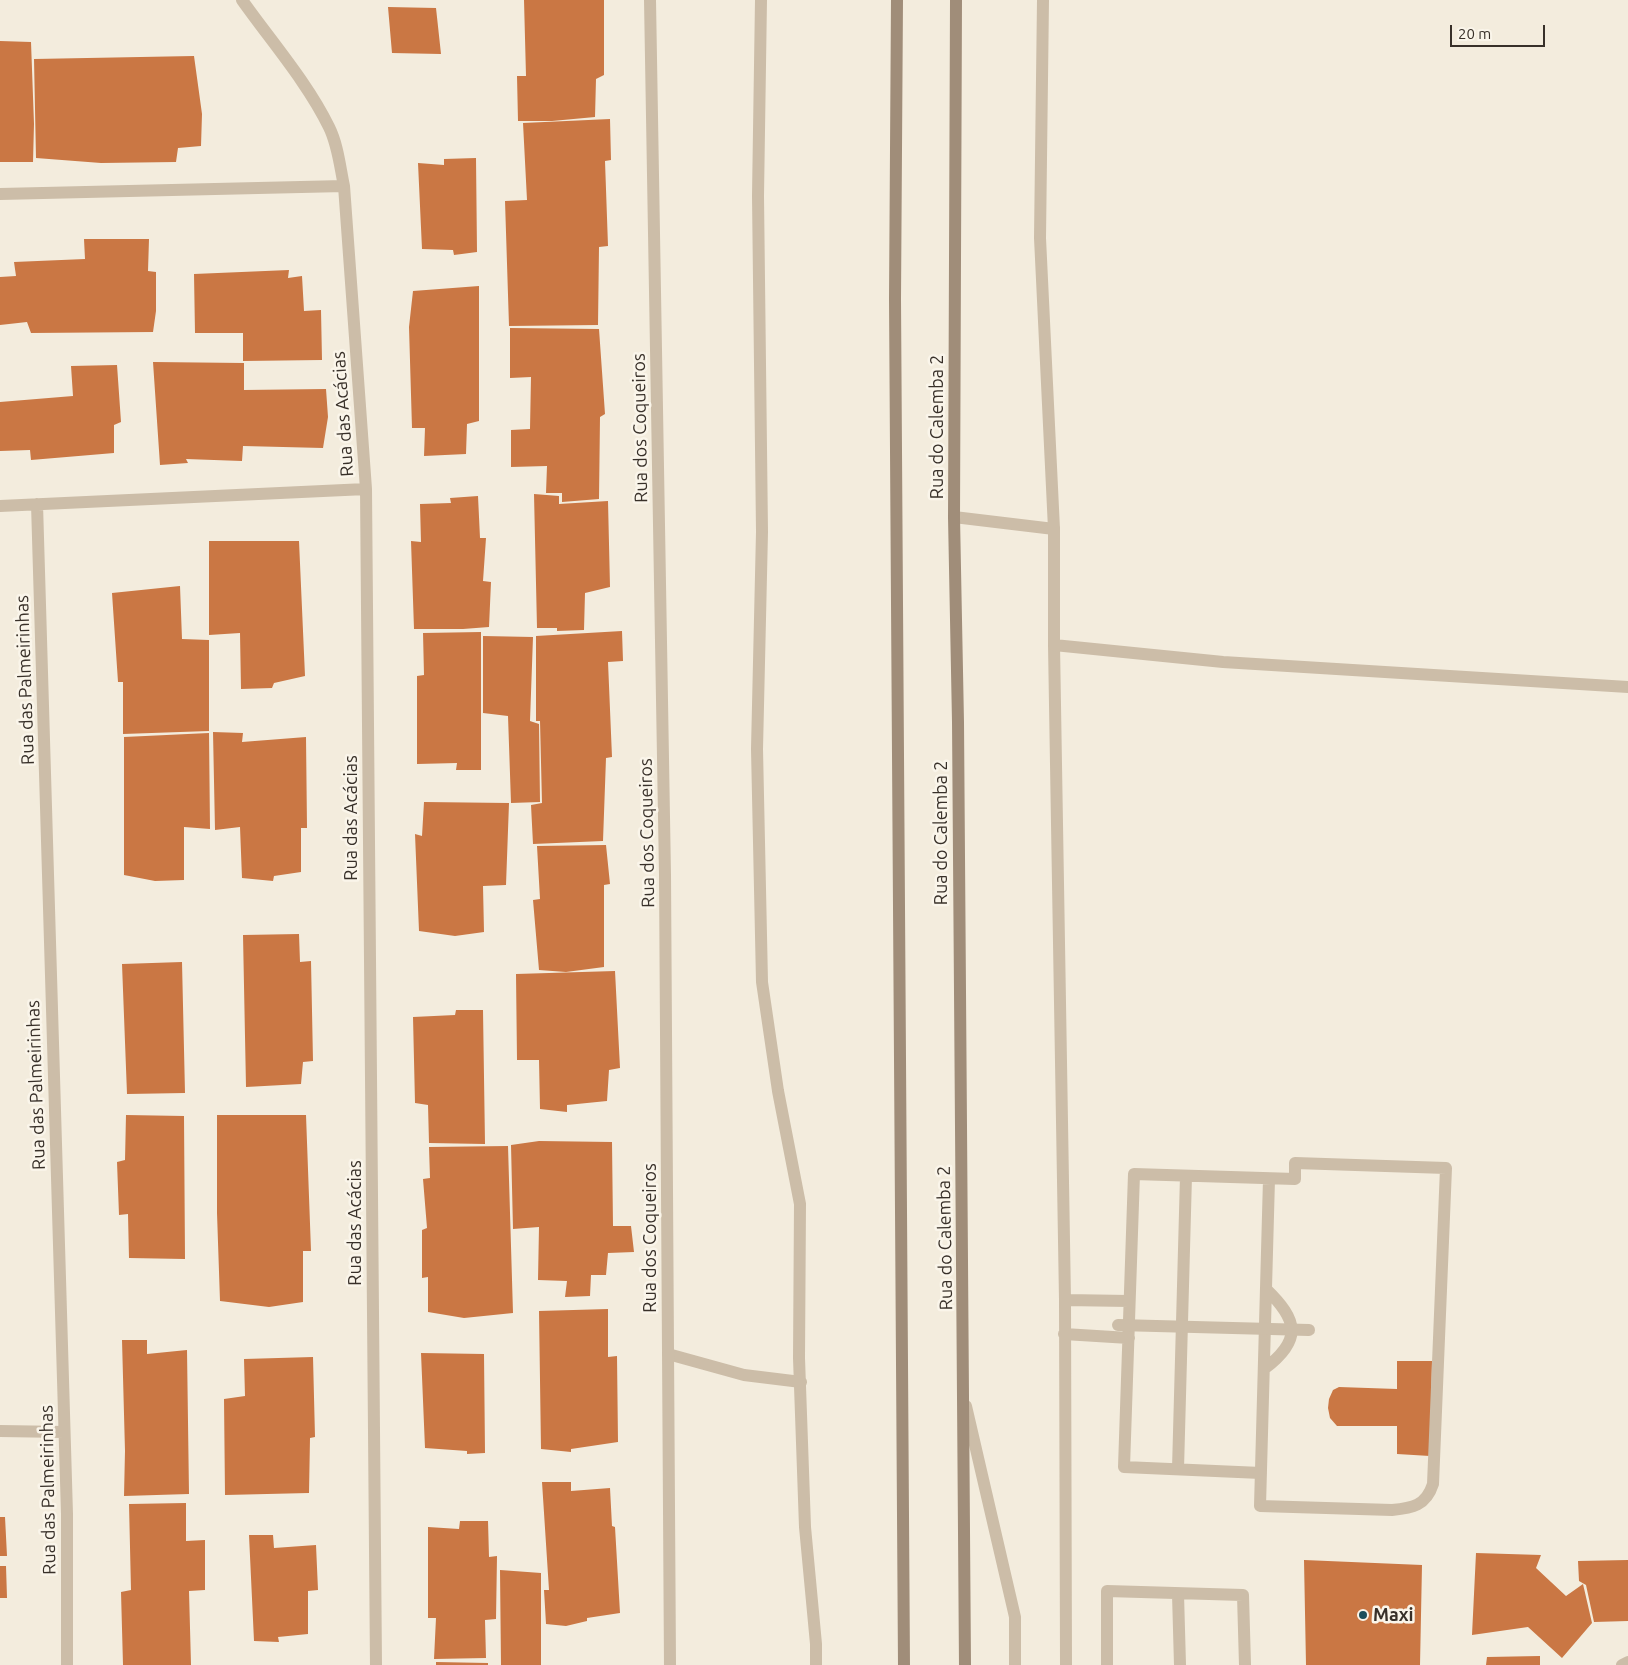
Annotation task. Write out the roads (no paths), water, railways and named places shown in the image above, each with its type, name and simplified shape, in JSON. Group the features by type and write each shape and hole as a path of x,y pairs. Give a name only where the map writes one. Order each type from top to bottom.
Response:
{"main road":[{"path":"897,0 895,299 904,1665"},
{"name":"Rua do Calemba 2","path":"956,0 954,517 958,722 965,1665"}],"street":[{"name":"Rua das Acácias","path":"242,0 299,80 329,128 336,147 344,186 366,489 376,1665"},
{"name":"Rua dos Coqueiros","path":"650,0 665,854 670,1665"},
{"path":"761,0 758,196 762,504 757,749 762,982 778,1091 800,1204 799,1358 805,1527 816,1665"},
{"path":"1043,0 1040,238 1054,529 1054,645 1065,1300 1066,1665"},
{"path":"0,194 344,186"},
{"path":"0,506 366,489"},
{"name":"Rua das Palmeirinhas","path":"37,504 67,1523 67,1665"},
{"path":"954,517 1054,529"},
{"path":"1054,645 1223,662 1628,687"},
{"path":"1261,1473 1124,1467 1125,1329 1130,1301 1134,1174 1295,1179 1295,1163 1446,1168 1434,1467 1430,1493 1420,1504 1402,1509 1260,1506 1261,1473 1264,1369 1266,1289 1268,1179"},
{"path":"1178,1469 1186,1176"},
{"path":"1264,1369 1273,1362 1289,1343 1292,1329 1290,1317 1284,1307 1266,1289"},
{"path":"1065,1300 1130,1301"},
{"path":"1064,1334 1182,1326 1309,1330"},
{"path":"668,1354 744,1375 801,1382"},
{"path":"964,1396 1015,1617 1015,1665"},
{"path":"0,1431 64,1432"},
{"path":"1107,1665 1107,1591 1244,1594 1245,1665"},
{"path":"1178,1594 1180,1665"},
{"path":"1622,1665 1628,1662"}],"place":[{"name":"Maxi","path":"1363,1615"}]}
